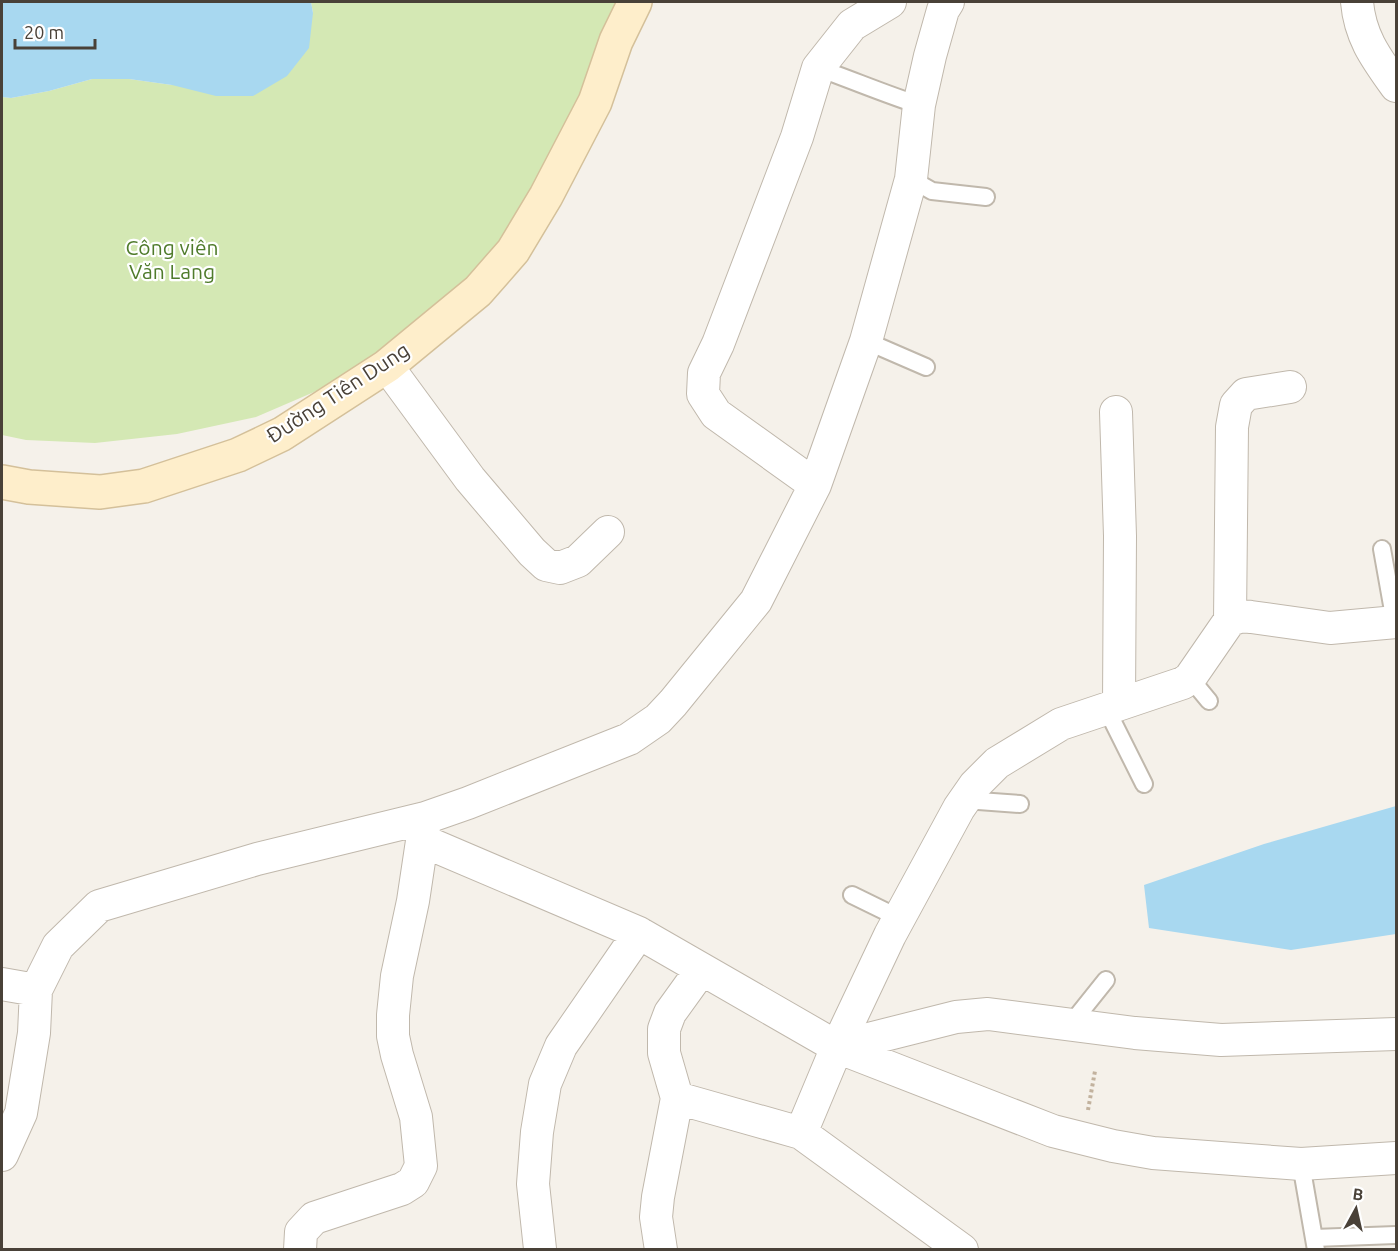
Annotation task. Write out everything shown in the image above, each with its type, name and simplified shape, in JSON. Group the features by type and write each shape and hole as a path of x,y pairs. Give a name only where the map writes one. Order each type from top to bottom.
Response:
{"street":[{"name":"Đường Tiên Dung","path":"2,482 29,487 100,492 144,486 238,454 282,434 387,366 478,291 513,251 546,196 595,102 616,41 635,2"},
{"path":"815,485 716,414 703,394 704,374 718,344 796,137 818,68 852,25 890,2"},
{"path":"2,1155 11,1111 34,1033 36,990 58,946 99,906 257,859 424,829 629,739 658,718 673,703 756,601 815,485 866,340 911,179 919,105 930,56 943,10 948,2"},
{"path":"1358,2 1359,19 1370,50 1396,86"},
{"path":"387,366 470,479 532,552 546,565 560,568 578,561 608,532"},
{"path":"801,1133 837,1047 899,918 975,785 997,763 1060,724 1183,683 1199,689 1230,620 1232,427 1236,405 1246,394 1290,387"},
{"path":"1113,706 1120,536 1116,412"},
{"path":"1230,620 1242,616 1330,628 1396,622"},
{"path":"424,829 639,933 837,1047 1053,1131 1153,1153 1301,1164 1396,1158"},
{"path":"300,1250 301,1232 315,1218 402,1189 413,1182 421,1166 416,1117 397,1055 393,1036 393,1016 397,976 413,901 424,829"},
{"path":"540,1249 533,1184 537,1132 545,1084 561,1046 639,933"},
{"path":"661,1250 656,1217 657,1207 677,1098 664,1053 664,1029 670,1013 701,970"},
{"path":"2,984 36,990"},
{"path":"837,1047 956,1017 988,1014 1135,1033 1221,1040 1396,1034"},
{"path":"677,1098 801,1133 962,1250"}],"lane":[{"path":"818,68 880,93 919,105"},
{"path":"911,179 932,191 986,198"},
{"path":"866,340 926,367"},
{"path":"1382,549 1396,622"},
{"path":"1113,706 1144,784"},
{"path":"965,800 1020,804"},
{"path":"852,895 899,918"},
{"path":"1070,1025 1106,980"},
{"path":"1301,1164 1315,1244 1396,1235"}],"path":[{"path":"1083,1137 1095,1071"}],"green space":[{"name":"Công viên Văn Lang","path":"311,2 635,2 557,177 455,295 342,380 256,417 177,434 95,443 26,440 2,435 2,97 11,98 49,91 92,79 129,79 172,85 313,13"}],"water":[{"path":"2,2 311,2 313,13 309,48 287,76 253,96 216,96 172,85 129,79 92,79 49,91 11,98 2,97"},
{"path":"1396,806 1396,934 1291,950 1149,928 1144,885 1264,844"}]}
